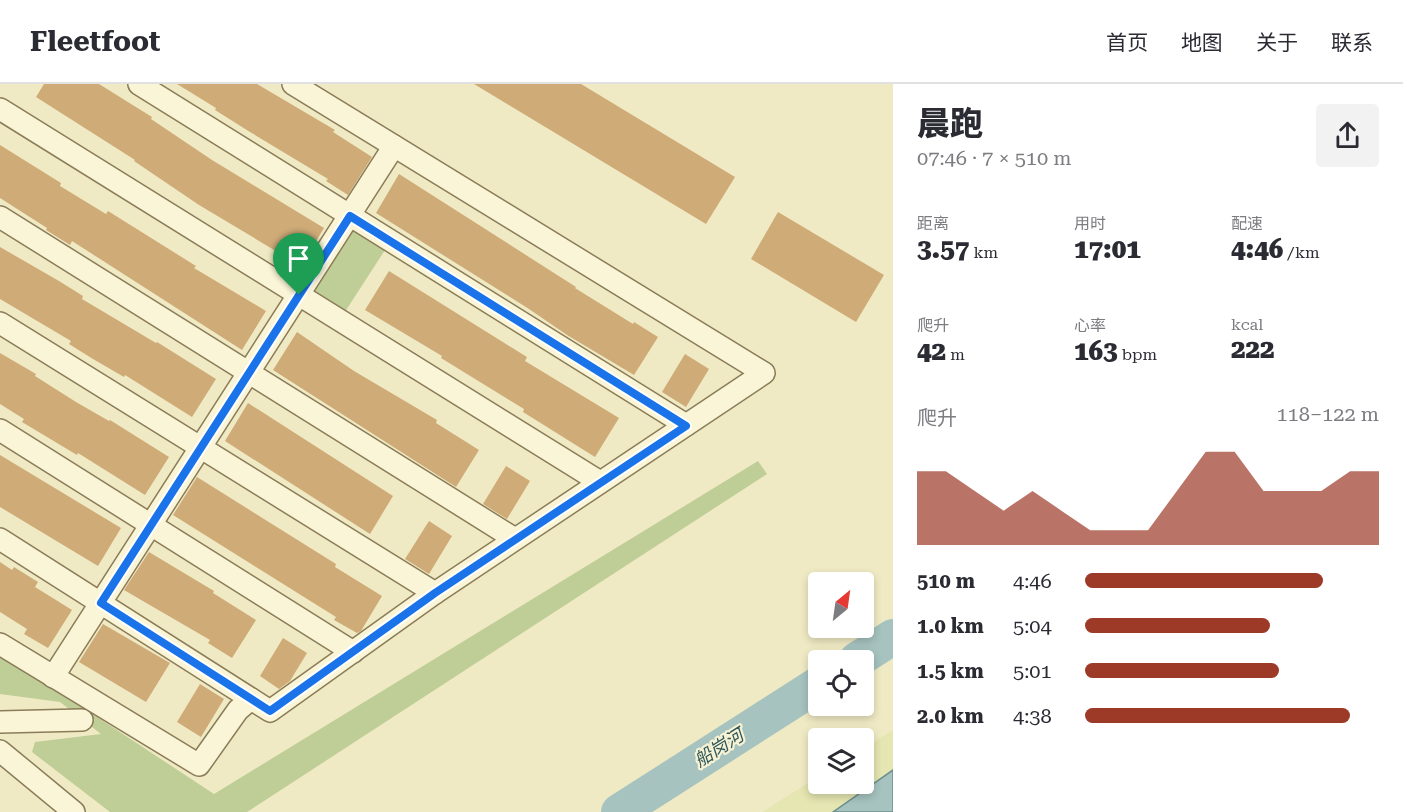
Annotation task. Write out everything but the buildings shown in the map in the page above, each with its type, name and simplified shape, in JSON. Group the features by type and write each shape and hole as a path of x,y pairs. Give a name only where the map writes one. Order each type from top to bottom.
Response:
{"street":[{"path":"139,84 686,426"},
{"path":"0,539 270,711 435,593 764,373 293,84"},
{"path":"0,109 600,482"},
{"path":"53,677 394,146"},
{"path":"0,217 515,539"},
{"path":"0,323 435,593"},
{"path":"0,430 353,652"},
{"path":"0,644 199,765 238,710 251,699"},
{"path":"0,722 82,720"},
{"path":"0,751 74,812"}],"green space":[{"path":"344,224 385,250 341,318 301,292"},
{"path":"758,461 767,474 247,812 110,812 32,752 35,742 101,734 60,702 0,694 0,653 214,794"},
{"path":"893,730 893,812 762,812 808,783 808,794 874,794 874,742"}],"water":[{"path":"893,770 893,812 833,812 859,794 874,794 874,783"}],"waterway":[{"name":"船岗河","path":"873,650 893,637"},
{"name":"船岗河","path":"619,812 808,691"}],"route":[{"path":"350,216 686,426 435,593 270,711 101,603 299,295 350,216"}]}
